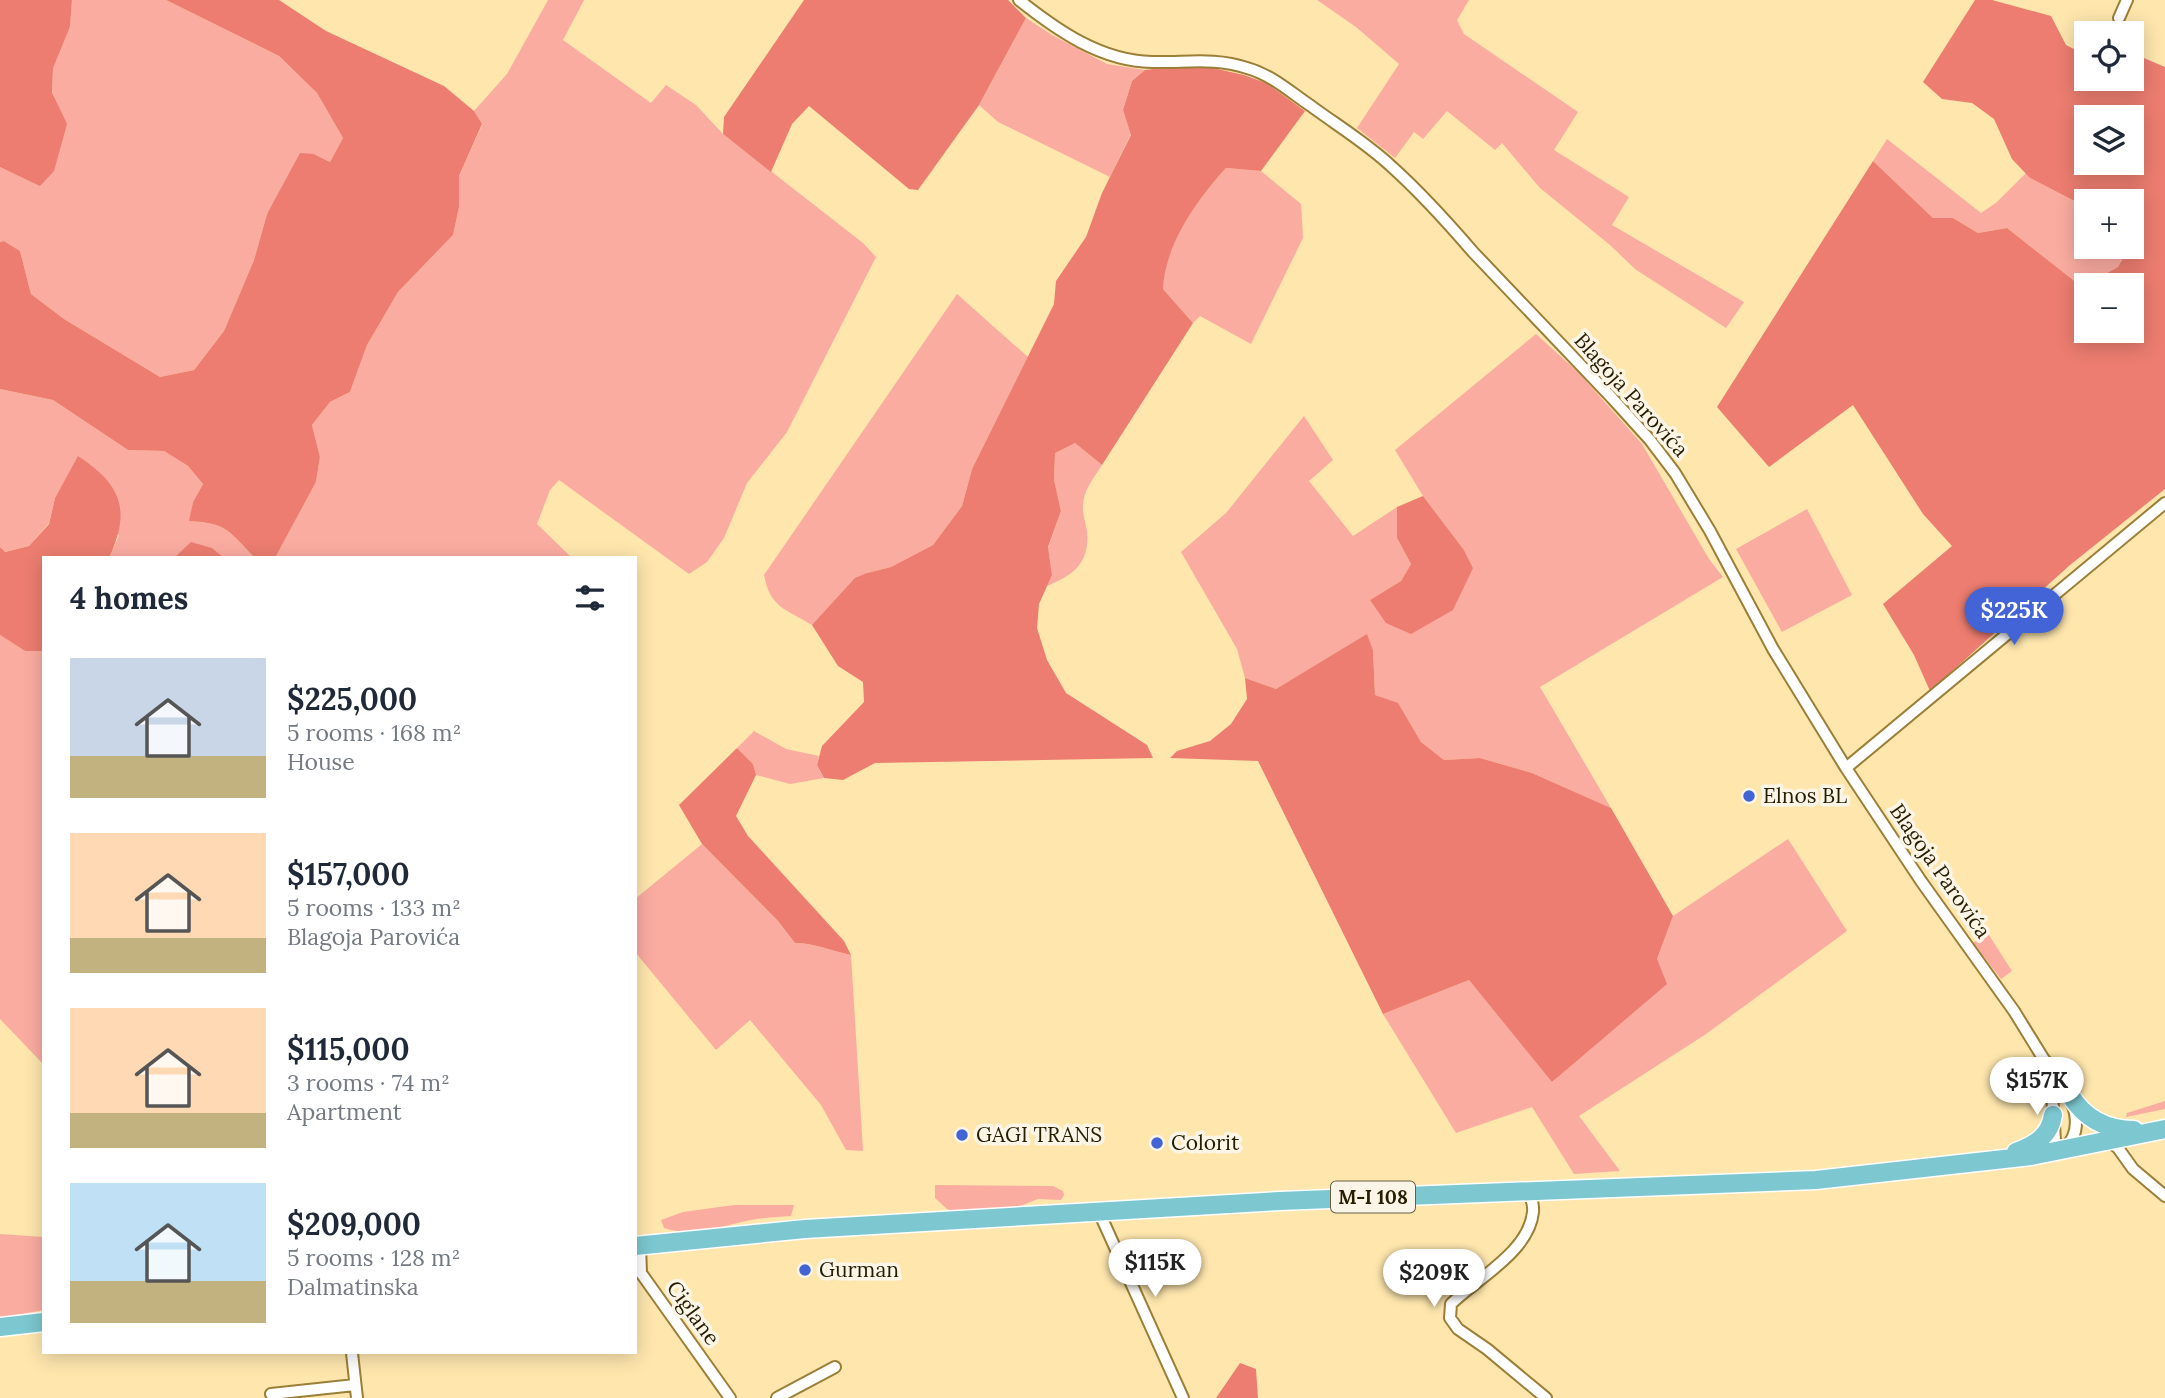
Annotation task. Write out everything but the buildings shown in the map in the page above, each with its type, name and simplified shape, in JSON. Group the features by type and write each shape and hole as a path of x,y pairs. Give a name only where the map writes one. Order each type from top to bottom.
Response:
{"main road":[{"path":"2070,1096 2084,1114 2103,1125 2123,1130 2165,1129"},
{"path":"1990,1159 2035,1144 2048,1132 2053,1115"},
{"name":"M-I 108","path":"638,1246 752,1233 1280,1201 1816,1180 2031,1156 2165,1129"},
{"path":"0,1327 42,1322"}],"street":[{"name":"Blagoja Parovića","path":"1019,0 1049,23 1111,56 1132,61 1216,61 1247,67 1276,81 1391,166 1612,398 1668,463 1710,531 1773,649 1846,768 1921,881 2014,1011 2043,1058 2053,1093 2055,1141 2063,1150"},
{"path":"2119,18 2127,0"},
{"path":"1846,768 2165,503"},
{"path":"2043,1058 2061,1079 2070,1096 2074,1112 2075,1129 2070,1143 2063,1150"},
{"path":"2109,1141 2118,1148 2133,1169 2165,1196"},
{"path":"1529,1191 1533,1212 1525,1236 1483,1279 1451,1304 1450,1318 1458,1329 1487,1349 1546,1398"},
{"path":"1099,1212 1183,1398"},
{"name":"Ciglane","path":"638,1246 641,1273 730,1398"},
{"path":"352,1354 357,1398"},
{"path":"778,1398 835,1367"},
{"path":"271,1394 355,1385"}],"shaded area":[{"path":"0,0 72,0 70,27 53,68 52,92 67,124 54,171 40,186 0,167"},
{"path":"72,0 166,0 279,56 317,93 343,138 330,162 314,154 267,214 254,260 224,331 194,370 160,377 64,319 31,294 20,251 4,241 0,242 0,167 19,175 66,124 52,91 53,67 70,27"},
{"path":"166,0 279,0 326,31 444,86 474,111 482,124 459,176 459,207 453,235 398,292 367,345 350,392 330,402 312,425 320,457 316,482 276,556 253,556 227,530 213,524 189,521 193,502 203,484 188,466 164,451 128,450 53,400 0,389 0,242 4,241 20,251 31,294 64,319 160,377 194,370 224,331 254,260 267,214 300,153 314,154 330,162 343,138 317,93 279,56"},
{"path":"548,0 584,0 563,40 651,103 666,85 696,105 723,134 863,243 876,257 787,432 747,483 724,538 707,562 689,574 559,480 550,490 537,524 570,556 276,556 316,482 320,457 312,425 330,402 350,392 367,345 398,292 453,235 459,207 459,176 482,125 474,111 507,74"},
{"path":"804,0 1008,0 1026,18 979,105 918,190 909,189 809,106 792,124 771,172 723,134 724,117"},
{"path":"1317,0 1469,0 1457,20 1464,34 1578,112 1554,150 1629,197 1612,225 1744,302 1726,328 1635,269 1540,188 1502,143 1495,150 1447,111 1423,139 1414,132 1395,158 1357,128 1399,64 1356,27"},
{"path":"1975,0 1992,0 2051,16 2066,45 2074,49 2074,91 2144,91 2144,58 2165,67 2165,489 2070,565 1930,691 1914,655 1883,604 1952,546 1923,514 1853,405 1769,467 1717,407 1873,161 1933,218 1953,218 1978,233 2007,228 2074,281 2074,343 2144,343 2144,273 2107,273 2118,267 2122,259 2144,259 2144,189 2074,189 2074,201 2030,178 2012,159 1994,119 1972,103 1942,99 1923,82"},
{"path":"1026,18 1107,64 1145,70 1132,81 1123,110 1131,134 1110,177 998,122 979,105"},
{"path":"1195,64 1266,83 1305,111 1261,171 1226,168 1184,224 1170,256 1163,289 1193,323 1102,465 1075,443 1055,453 1054,480 1061,511 1048,547 1052,575 1039,604 1037,628 1047,660 1066,693 1147,745 1153,758 875,763 843,780 824,778 817,765 822,746 864,702 863,682 838,666 812,625 855,578 891,567 933,545 962,506 972,469 1054,304 1056,281 1086,237 1102,193 1131,135 1123,110 1132,81 1145,70"},
{"path":"1887,139 1981,213 1997,202 2026,173 2030,178 2074,201 2074,259 2122,259 2118,267 2107,273 2074,273 2074,281 2007,228 1978,233 1953,218 1933,218 1873,161"},
{"path":"1226,168 1261,171 1301,204 1303,238 1251,344 1200,316 1193,323 1163,289 1169,256 1176,239 1194,208"},
{"path":"957,294 1028,357 972,469 962,506 933,545 891,567 867,573 812,625 775,601 764,575"},
{"path":"1536,334 1579,373 1642,444 1709,559 1723,577 1540,687 1611,808 1532,773 1480,758 1444,760 1421,742 1398,704 1375,695 1373,650 1367,635 1276,689 1245,678 1237,649 1181,552 1226,513 1304,416 1333,460 1309,481 1353,536 1397,507 1397,538 1411,564 1401,581 1370,600 1473,568 1464,550 1423,496 1395,450"},
{"path":"0,389 53,400 128,450 164,451 188,466 203,484 193,502 190,521 213,524 227,530 253,556 110,556 119,536 79,456 55,498 49,523 29,546 4,552 0,547"},
{"path":"1075,443 1102,465 1084,497 1086,552 1083,560 1072,572 1047,586 1052,575 1048,548 1061,511 1054,480 1055,452"},
{"path":"78,456 113,488 118,500 120,526 110,556 42,556 42,651 25,651 0,635 0,547 5,552 29,546 49,524 55,498"},
{"path":"1423,496 1464,550 1473,568 1453,610 1411,634 1386,623 1370,600 1401,581 1411,564 1397,538 1397,507"},
{"path":"1807,509 1852,595 1782,632 1736,549"},
{"path":"191,542 212,548 222,556 176,556"},
{"path":"1367,634 1373,650 1375,695 1398,703 1421,742 1444,760 1480,758 1532,773 1611,808 1673,916 1657,959 1667,984 1552,1082 1469,980 1383,1014 1258,761 1170,758 1177,751 1210,741 1231,724 1247,699 1245,678 1276,689"},
{"path":"0,635 25,651 42,651 42,1063 0,1019"},
{"path":"754,731 786,749 819,756 817,765 824,778 790,784 756,775 753,764 737,748"},
{"path":"737,748 753,764 756,775 736,816 748,836 844,941 851,955 795,943 778,921 702,844 679,805"},
{"path":"1788,839 1847,931 1706,1034 1579,1116 1620,1171 1574,1174 1532,1107 1456,1133 1383,1014 1469,980 1553,1082 1657,959 1673,916"},
{"path":"702,844 778,921 795,943 851,955 863,1151 846,1150 821,1105 750,1020 716,1050 637,954 637,897"},
{"path":"1987,932 2012,971 2001,979 1973,943"},
{"path":"2165,1101 2165,1109 2126,1117 2127,1113"},
{"path":"935,1185 1053,1186 1063,1191 1064,1195 1061,1200 1038,1199 1020,1206 957,1212 947,1209 935,1198"},
{"path":"734,1205 794,1205 791,1216 757,1219 710,1230 676,1231 664,1228 661,1220 683,1212"},
{"path":"0,1234 42,1237 42,1310 0,1318"},
{"path":"1240,1363 1256,1369 1258,1398 1216,1398"}],"place":[{"name":"Elnos BL","path":"1749,796"},
{"name":"GAGI TRANS","path":"962,1135"},
{"name":"Colorit","path":"1157,1143"},
{"name":"Gurman","path":"805,1270"}]}
